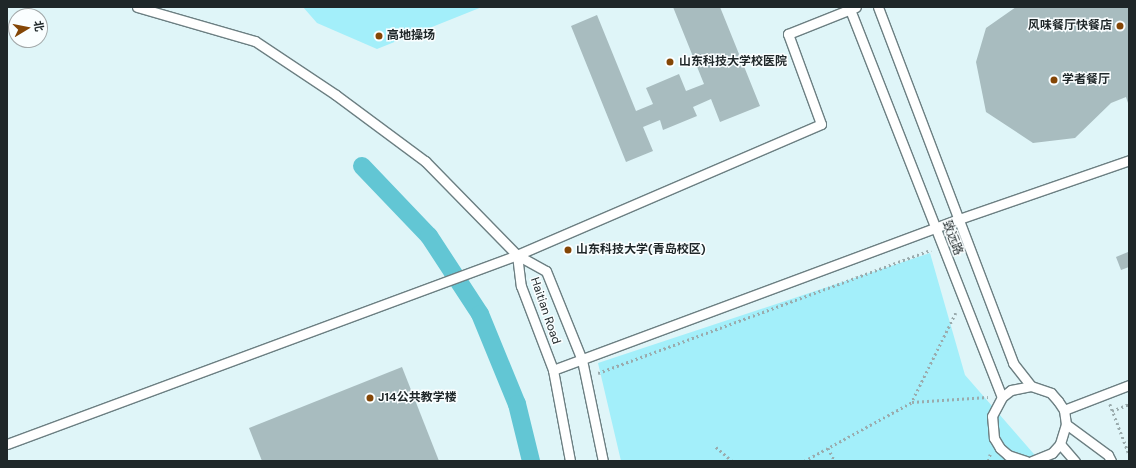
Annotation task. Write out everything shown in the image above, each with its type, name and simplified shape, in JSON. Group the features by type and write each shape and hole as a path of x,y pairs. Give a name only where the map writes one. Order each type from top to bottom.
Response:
{"lane":[{"path":"137,7 255,41 336,95 425,161 518,255"},
{"name":"致远路","path":"878,7 1013,363 1031,386"},
{"path":"7,444 518,255 821,124 788,34 852,8"},
{"name":"致远路","path":"852,8 942,245 1002,397"},
{"path":"554,370 959,219 1129,160"},
{"name":"Haitian Road","path":"518,255 546,270 582,360 603,461"},
{"name":"Haitian Road","path":"518,255 521,286 554,370 570,461"},
{"path":"1064,410 1129,385"},
{"path":"1026,461 1008,455 994,438 992,416 1002,397 1016,388 1031,386 1051,393 1064,410 1066,424 1060,444 1052,453 1032,461"},
{"path":"1066,424 1108,455 1111,461"},
{"path":"1060,444 1075,461"}],"path":[{"path":"586,378 942,245"},
{"path":"912,402 963,298"},
{"path":"1106,394 1129,454"},
{"path":"804,461 912,402 1002,397"},
{"path":"1112,411 1129,404"},
{"path":"716,447 732,461"},
{"path":"828,448 835,461"}],"shaded area":[{"name":"高地操场","path":"303,7 482,7 377,49 317,23"},
{"path":"930,253 965,375 1040,461 621,461 598,363"}],"building":[{"path":"673,7 720,7 760,106 720,122 711,99 693,107 697,116 663,130 660,120 643,127 653,151 626,162 571,26 597,15 636,111 653,104 646,88 679,74 686,91 704,84"},
{"name":"学者餐厅","path":"1016,7 1129,7 1129,106 1126,97 1111,103 1075,138 1033,143 986,112 976,62 986,28"},
{"path":"1128,252 1129,267 1121,270 1116,257"},
{"name":"J14公共教学楼","path":"402,367 439,461 262,461 249,428"}],"waterway":[{"path":"362,166 429,236 480,314 517,404 531,461"}],"place":[{"name":"风味餐厅快餐店","path":"1120,26"},
{"name":"高地操场","path":"379,36"},
{"name":"山东科技大学校医院","path":"670,62"},
{"name":"学者餐厅","path":"1054,80"},
{"name":"山东科技大学(青岛校区)","path":"568,250"},
{"name":"J14公共教学楼","path":"370,398"}]}
